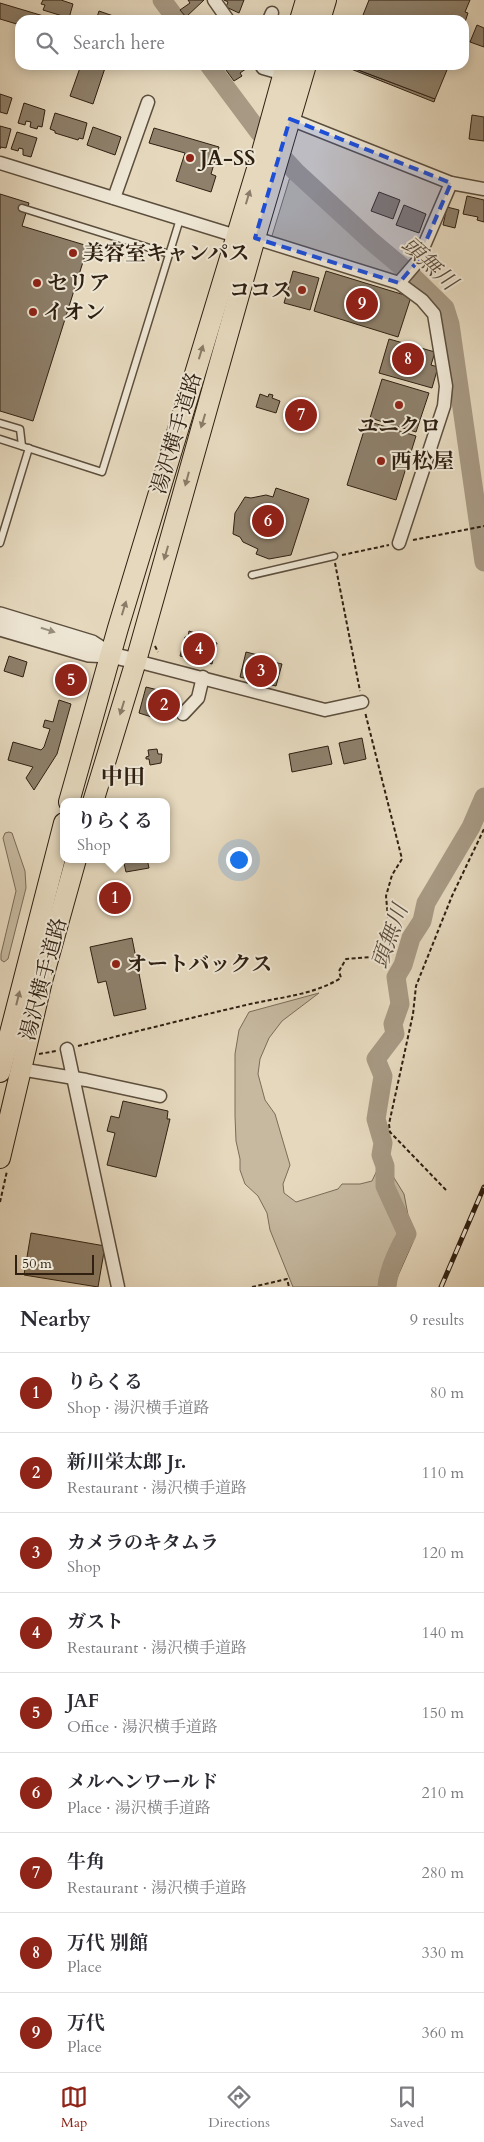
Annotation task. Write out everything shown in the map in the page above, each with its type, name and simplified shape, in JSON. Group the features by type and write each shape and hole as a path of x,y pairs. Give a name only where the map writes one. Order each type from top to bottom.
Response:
{"highway":[{"path":"302,15 306,0"},
{"path":"322,15 326,0"},
{"name":"湯沢横手道路","path":"282,124 285,70"},
{"name":"湯沢横手道路","path":"94,798 136,661 246,237 267,166 304,70"},
{"name":"湯沢横手道路","path":"70,798 156,500 246,237"},
{"name":"湯沢横手道路","path":"0,1072 60,839"},
{"name":"湯沢横手道路","path":"0,1158 42,981 75,863"}],"street":[{"path":"214,0 224,15"},
{"path":"114,198 148,102"},
{"path":"282,124 451,183 484,189"},
{"path":"0,163 180,219 401,280 434,314 446,386 444,406 399,543"},
{"path":"401,280 417,262 451,183"},
{"path":"0,616 92,643 111,655"},
{"path":"0,628 89,654 111,655 203,677 325,710 362,702"},
{"path":"183,714 198,698 203,677"},
{"path":"66,1049 118,1287"},
{"path":"22,1063 73,1078 160,1096"}],"lane":[{"path":"22,208 169,254"},
{"path":"0,439 102,472 180,219"},
{"path":"0,423 20,429 22,446"},
{"path":"0,543 30,448"},
{"path":"252,574 334,556"}],"path":[{"path":"470,529 484,526"},
{"path":"22,1063 66,1049 248,1004 298,996 324,988 341,978 339,971 346,959 372,957 385,943 388,918 386,896 392,875 402,859 362,702 334,556"},
{"path":"446,1190 390,1132 389,1124 413,1014 416,986 452,896 484,829"},
{"path":"252,1287 287,1279 290,1287"}],"highlighted area":[{"path":"290,119 451,183 417,262 399,283 255,238"}],"shaded area":[{"path":"290,177 397,272 395,277 271,239"},
{"path":"5,833 12,833 25,871 26,888 8,959 4,962 1,960 1,954 16,891 3,838"},
{"path":"319,993 282,1021 269,1038 260,1059 258,1074 265,1100 275,1114 290,1165 283,1184 284,1193 296,1202 338,1189 342,1184 360,1184 372,1181 380,1164 388,1162 391,1173 404,1194 408,1215 414,1229 413,1242 393,1287 293,1287 270,1230 267,1213 258,1196 245,1184 240,1170 235,1116 235,1054 239,1030 249,1012"}],"building":[{"path":"43,0 61,0 73,4 70,15 59,15 43,10 45,5 41,4"},
{"path":"188,0 204,0 188,15 184,15 180,10 190,3"},
{"path":"224,0 244,0 239,13 226,7 228,2"},
{"path":"369,0 470,0 465,12 468,13 467,15 363,15"},
{"path":"0,3 40,15 15,15 15,24 0,19"},
{"path":"99,11 110,15 98,15"},
{"path":"477,25 484,28 484,47 470,42"},
{"path":"79,70 104,70 93,104 70,96"},
{"path":"226,70 244,70 240,73 242,76 234,81"},
{"path":"354,70 358,70 435,99 434,102"},
{"path":"358,70 447,70 435,99"},
{"path":"0,94 12,98 7,114 0,112"},
{"path":"24,103 45,110 42,127 38,126 37,129 30,127 31,122 26,121 25,125 18,123"},
{"path":"55,113 87,123 83,139 79,138 78,140 55,133 55,131 50,129"},
{"path":"472,115 484,117 484,141 469,139"},
{"path":"0,126 11,129 6,148 0,147"},
{"path":"93,127 121,137 115,155 87,145"},
{"path":"154,128 219,147 211,174 216,176 211,192 176,181 185,153 149,143"},
{"path":"17,132 37,138 31,157 23,155 23,149 19,148 18,151 11,149"},
{"path":"379,192 400,200 393,219 371,211"},
{"name":"イオン","path":"0,194 29,203 22,226 88,246 33,421 0,411"},
{"path":"467,196 484,200 484,222 477,220 478,217 463,214"},
{"path":"404,205 426,214 419,233 396,225"},
{"path":"447,207 459,210 455,228 443,225"},
{"name":"ココス","path":"293,271 319,278 310,310 284,303"},
{"path":"326,271 411,297 398,337 314,311"},
{"path":"389,339 435,352 431,365 438,367 432,388 379,373"},
{"name":"ユニクロ","path":"382,379 429,393 416,432 370,418"},
{"path":"260,394 268,397 269,394 273,395 272,398 280,401 276,413 256,407"},
{"path":"294,401 313,411 308,427 288,420"},
{"name":"西松屋","path":"367,421 416,436 396,500 347,485"},
{"path":"276,488 309,499 291,555 269,559 256,554 258,549 243,542 240,537 233,534 235,513 245,497 251,498 266,495 273,497"},
{"path":"189,631 198,634 197,637 217,643 212,664 180,656 185,637 188,637"},
{"path":"246,652 262,656 261,659 282,664 276,686 240,677"},
{"path":"9,656 27,662 23,677 4,671"},
{"path":"66,664 77,668 80,671 72,693 61,689 70,666"},
{"path":"146,687 162,691 160,697 168,699 163,715 156,713 155,718 139,713"},
{"path":"59,700 71,704 57,754 34,790 26,778 33,767 8,760 13,742 41,750 44,747 50,729 43,727 45,720 53,722"},
{"path":"362,738 366,759 344,764 339,743"},
{"path":"328,746 332,764 292,772 289,754"},
{"path":"157,749 158,754 162,754 161,763 150,765 149,759 146,759 149,756 148,750"},
{"path":"124,863 148,863 149,868 126,872"},
{"path":"120,884 125,908 110,914 104,887"},
{"name":"オートバックス","path":"132,938 146,1009 114,1016 106,981 98,983 90,947"},
{"path":"123,1101 168,1111 167,1119 170,1119 156,1177 107,1165 115,1133 107,1131 111,1116 119,1118"},
{"path":"31,1233 105,1246 98,1287 24,1275"}],"waterway":[{"name":"頭無川","path":"162,0 173,15"},
{"name":"頭無川","path":"213,70 259,132 296,172 408,272 445,308 450,324 484,562"},
{"name":"頭無川","path":"387,1287 397,1253 407,1234 385,1186 385,1166 381,1155 383,1143 376,1119 383,1076 376,1059 395,1034 393,1024 400,1004 396,977 403,965 411,938 422,921 426,903 471,827 484,797"}],"railway":[{"path":"441,1287 484,1187"}],"place":[{"name":"JA-SS","path":"190,158"},
{"name":"美容室キャンパス","path":"73,253"},
{"name":"セリア","path":"37,283"},
{"name":"ココス","path":"302,290"},
{"name":"万代","path":"362,304"},
{"name":"イオン","path":"33,312"},
{"name":"万代 別館","path":"408,359"},
{"name":"ユニクロ","path":"399,405"},
{"name":"牛角","path":"301,415"},
{"name":"西松屋","path":"381,461"},
{"name":"メルヘンワールド","path":"268,521"},
{"name":"ガスト","path":"199,649"},
{"name":"カメラのキタムラ","path":"261,671"},
{"name":"JAF","path":"71,680"},
{"name":"新川栄太郎 Jr.","path":"164,705"},
{"name":"りらくる","path":"115,898"},
{"name":"オートバックス","path":"116,964"}],"district":[{"name":"中田","path":"123,776"}]}
